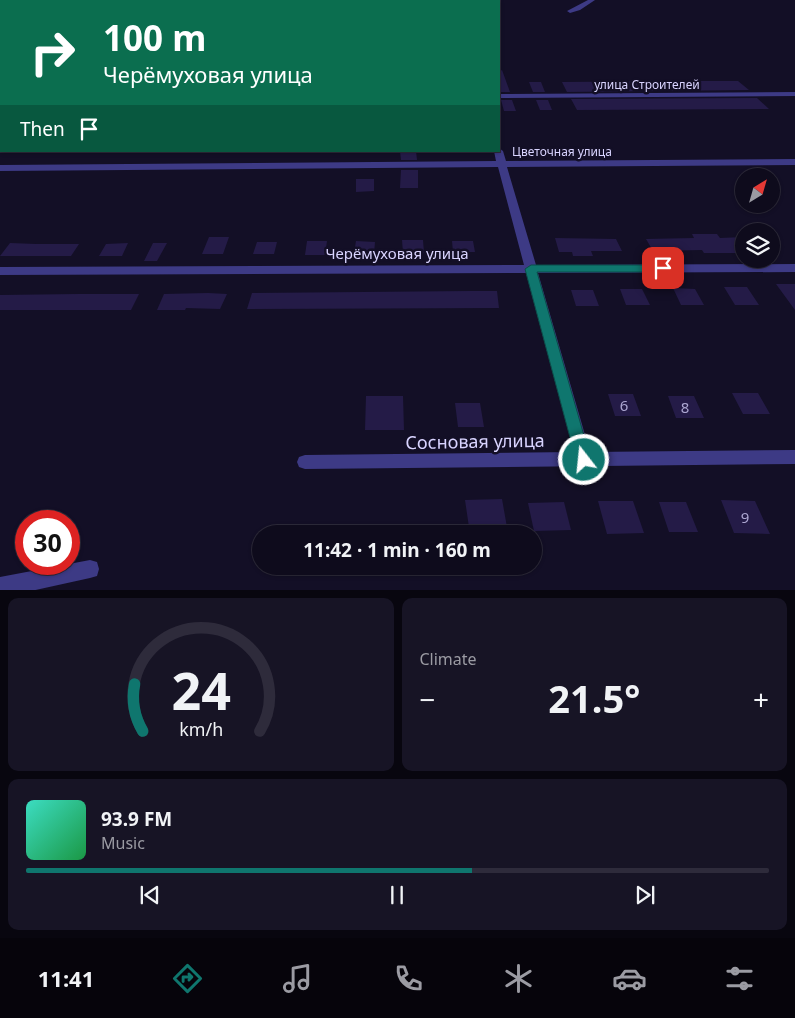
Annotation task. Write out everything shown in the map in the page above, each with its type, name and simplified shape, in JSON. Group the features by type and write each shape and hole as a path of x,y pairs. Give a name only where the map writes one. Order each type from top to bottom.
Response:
{"street":[{"path":"570,11 578,9 592,0"},
{"name":"улица Строителей","path":"500,96 795,94"},
{"path":"500,158 584,460"},
{"name":"Цветочная улица","path":"0,168 500,158 795,162"},
{"name":"Черёмуховая улица","path":"0,271 795,268"},
{"name":"Сосновая улица","path":"306,462 795,457"},
{"path":"0,587 90,568"}],"building":[{"path":"502,70 510,92 500,92 500,71"},
{"path":"738,81 749,90 567,92 562,82"},
{"path":"529,82 541,82 545,92 533,92"},
{"path":"757,98 769,109 577,110 571,99"},
{"path":"501,100 512,100 516,111 504,111"},
{"path":"536,100 548,100 552,110 540,110"},
{"path":"400,152 416,152 417,160 401,160"},
{"path":"401,170 418,170 418,188 400,188"},
{"path":"356,179 374,179 374,191 356,192"},
{"path":"692,234 717,234 720,238 735,237 735,253 704,253 702,250 653,251 646,239 694,238"},
{"path":"209,237 229,237 223,254 202,254"},
{"path":"555,238 616,239 622,251 591,251 593,256 573,256 572,252 559,252"},
{"path":"402,240 423,240 424,253 403,253"},
{"path":"307,241 327,241 325,255 305,255"},
{"path":"356,241 375,242 374,254 354,253"},
{"path":"452,241 473,241 475,252 453,252"},
{"path":"257,242 277,242 274,254 253,254"},
{"path":"10,243 79,244 71,256 0,256"},
{"path":"128,243 122,256 99,256 106,244"},
{"path":"153,243 167,243 157,261 144,261"},
{"path":"776,284 795,284 795,310"},
{"path":"724,287 747,287 759,305 735,305"},
{"path":"673,288 695,289 704,305 681,305"},
{"path":"620,289 642,289 650,305 626,305"},
{"path":"571,290 593,290 599,306 576,306"},
{"path":"497,291 499,308 247,309 252,293"},
{"path":"139,294 131,310 0,310 0,295"},
{"path":"164,294 227,294 220,309 186,308 185,310 157,310"},
{"path":"732,393 758,393 770,414 743,414"},
{"path":"608,394 633,394 641,416 615,416"},
{"path":"366,396 403,396 404,430 365,430"},
{"path":"668,396 694,396 704,418 676,418"},
{"path":"455,403 480,403 484,427 458,427"},
{"path":"502,499 507,525 469,525 465,500"},
{"path":"721,500 755,501 770,534 734,533"},
{"path":"598,501 633,501 644,533 607,534"},
{"path":"564,502 571,530 542,531 542,525 533,525 528,503"},
{"path":"659,502 686,502 698,532 669,532"}],"route":[{"path":"584,460 531,269 663,268"}]}
